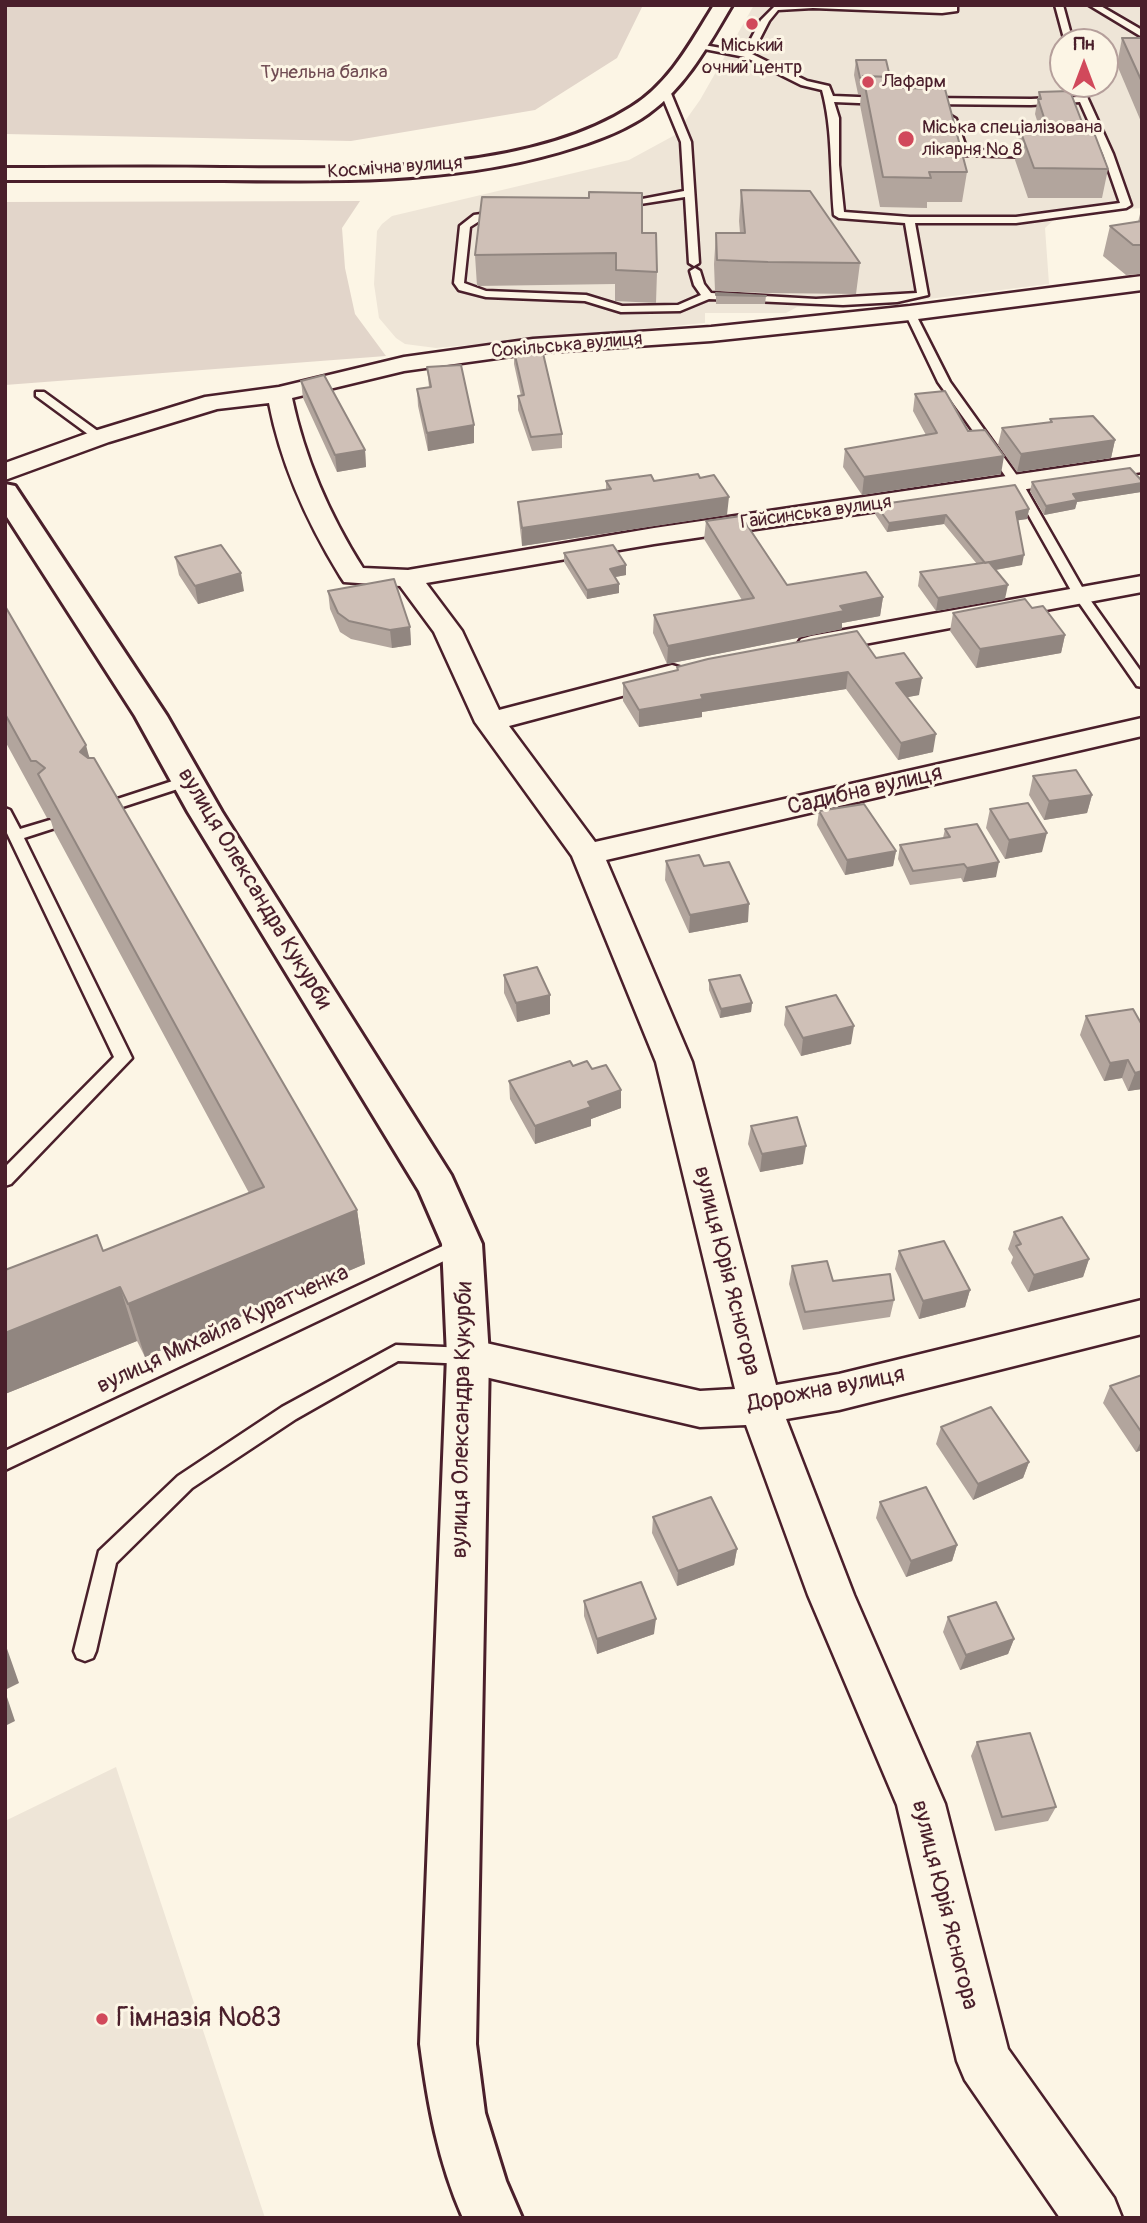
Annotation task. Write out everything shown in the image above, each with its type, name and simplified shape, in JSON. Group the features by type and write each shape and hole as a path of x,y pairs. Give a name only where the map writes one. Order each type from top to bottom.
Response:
{"street":[{"name":"Космічна вулиця","path":"5,174 369,173 435,168 521,155 569,142 637,113 665,91 698,47 723,5"},
{"name":"Сокільська вулиця","path":"5,472 100,437 214,402 279,394 404,364 520,348 711,334 910,313 1142,283"},
{"path":"279,394 288,437 320,517 355,576 408,578"},
{"name":"Гайсинська вулиця","path":"408,578 667,534 1142,464"},
{"name":"вулиця Олександра Кукурби","path":"5,492 151,716 188,781 437,1186 462,1244 468,1356 448,2044 457,2113 479,2187 493,2218"},
{"name":"вулиця Юрія Ясногора","path":"408,578 448,631 490,722 587,854 674,1062 760,1406 831,1595 921,1804 984,2062 1094,2218"},
{"path":"785,650 1142,584"},
{"path":"490,722 704,666"},
{"name":"Садибна вулиця","path":"587,854 1142,727"},
{"name":"Дорожна вулиця","path":"468,1356 700,1409 760,1406 839,1392 1142,1317"}],"lane":[{"path":"747,55 765,20 776,8 813,6 942,10 954,9 953,5"},
{"path":"1059,5 1065,28"},
{"path":"1093,5 1142,34"},
{"path":"698,47 747,55 804,83 826,88 834,118 834,165 839,215 910,220 1016,220 1126,205 1108,154 1083,99 1031,102 910,101"},
{"path":"665,91 686,142 695,267 699,285 708,296"},
{"path":"830,99 898,101"},
{"path":"944,100 963,153 1056,154"},
{"path":"1095,154 1108,154"},
{"path":"610,206 690,193"},
{"path":"516,214 480,216 470,220 465,226 459,284 463,288 486,294 586,298 621,309 680,308 708,296 748,300 886,301 923,296 920,268 911,241 910,220"},
{"path":"910,313 944,382 1017,484 1080,594 1142,683"},
{"path":"40,394 100,437"},
{"path":"104,808 188,781"},
{"path":"5,813 123,1058 5,1179"},
{"path":"16,835 51,825"},
{"name":"вулиця Михайла Куратченка","path":"5,1461 462,1244"},
{"path":"85,1651 106,1558 185,1482 289,1413 396,1353 468,1356"}],"shaded area":[{"path":"754,5 1142,5 1142,208 1059,215 1045,228 1049,284 873,306 797,307 786,313 705,313 705,323 436,348 405,344 396,338 379,318 374,284 377,231 392,216 629,160 675,135 700,100"},
{"name":"Гімназія №83","path":"116,1767 265,2218 5,2218 5,1821"}],"green space":[{"name":"Тунельна балка","path":"5,5 643,5 617,58 535,110 351,141 5,134"},
{"path":"360,201 342,228 345,268 355,314 386,356 5,385 5,202"}],"building":[{"path":"1122,38 1142,38 1142,82"},
{"path":"856,60 886,60 890,77 860,78"},
{"path":"863,76 894,77 895,80 901,80 903,88 945,89 967,172 929,172 931,178 883,177"},
{"path":"1039,92 1049,92 1049,98 1073,98 1085,130 1048,130 1038,99 1041,99"},
{"path":"1020,130 1093,130 1108,169 1034,168"},
{"path":"741,190 810,191 860,263 717,260 716,233 745,233"},
{"path":"589,192 642,193 642,233 656,233 657,272 616,270 616,253 475,255 482,197 589,198"},
{"path":"1142,221 1142,245 1133,245 1110,226"},
{"path":"716,293 766,296 716,295"},
{"path":"542,349 562,434 531,437 518,396 524,395 514,351"},
{"path":"461,365 474,425 427,433 417,389 431,387 427,367"},
{"path":"324,375 365,450 335,455 301,381"},
{"path":"945,391 968,431 985,430 1004,456 864,477 845,449 937,433 915,394"},
{"path":"1093,416 1115,440 1021,454 1002,428 1052,422 1050,419"},
{"path":"1130,468 1142,483 1073,494 1077,500 1046,506 1032,482"},
{"path":"698,474 700,478 714,475 729,497 522,528 518,502 611,489 606,481 651,475 654,481"},
{"path":"1015,485 1029,509 1016,512 1024,555 985,563 946,515 889,523 876,505"},
{"path":"741,516 787,585 866,572 883,597 840,606 844,611 668,646 654,615 754,598 706,521"},
{"path":"221,545 241,573 195,586 175,557"},
{"path":"613,545 626,565 610,569 619,584 587,590 564,553"},
{"path":"989,562 1008,585 938,598 920,572"},
{"path":"394,579 410,627 390,630 349,621 338,613 328,591"},
{"path":"1025,599 1032,608 1043,606 1065,635 980,649 953,613"},
{"path":"5,606 86,745 80,752 88,758 94,758 357,1210 128,1304 120,1287 5,1333 5,1270 97,1235 103,1251 264,1187 38,774 45,768 36,761 31,761 5,714"},
{"path":"857,631 876,658 904,653 922,678 896,683 936,734 901,743 848,672 701,695 703,699 639,710 623,683 678,670 677,667 708,659"},
{"path":"1076,770 1092,795 1049,801 1033,776"},
{"path":"1028,803 1047,833 1009,840 990,809"},
{"path":"864,804 896,851 847,860 819,811"},
{"path":"977,824 999,862 967,868 964,864 913,871 900,845 950,837 945,829"},
{"path":"699,855 704,866 729,862 749,904 690,915 666,861"},
{"path":"537,967 550,995 516,1003 504,975"},
{"path":"740,975 752,1003 721,1009 709,980"},
{"path":"836,995 854,1026 803,1038 786,1007"},
{"path":"1133,1009 1142,1025 1142,1071 1135,1073 1128,1060 1110,1063 1086,1016"},
{"path":"570,1061 573,1066 587,1061 592,1069 606,1065 621,1090 588,1102 591,1107 535,1126 509,1081"},
{"path":"797,1117 806,1146 762,1154 751,1126"},
{"path":"1062,1217 1089,1259 1034,1275 1016,1246 1021,1244 1014,1232"},
{"path":"944,1241 970,1290 923,1301 899,1251"},
{"path":"827,1261 833,1281 890,1274 894,1300 805,1312 792,1266"},
{"path":"1142,1375 1142,1433 1110,1386"},
{"path":"991,1407 1029,1462 978,1484 941,1427"},
{"path":"926,1487 957,1545 911,1561 880,1502"},
{"path":"711,1497 737,1549 678,1571 653,1517"},
{"path":"641,1582 656,1619 597,1639 584,1601"},
{"path":"996,1602 1014,1639 966,1655 948,1617"},
{"path":"1030,1733 1056,1807 1002,1817 977,1742"}],"place":[{"name":"Міський очний центр","path":"752,24"},
{"name":"Лафарм","path":"868,82"},
{"name":"Міська спеціалізована лікарня № 8","path":"906,139"},
{"name":"Гімназія №83","path":"102,2019"}]}
